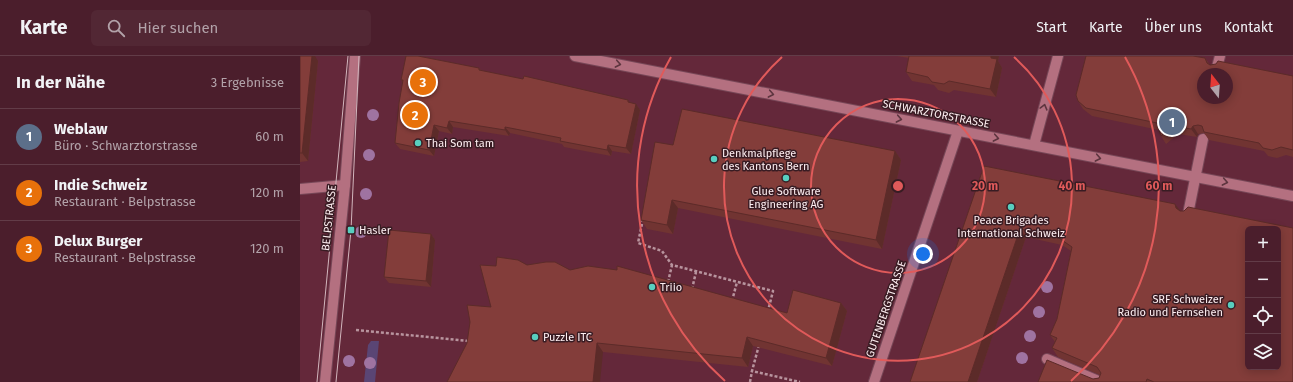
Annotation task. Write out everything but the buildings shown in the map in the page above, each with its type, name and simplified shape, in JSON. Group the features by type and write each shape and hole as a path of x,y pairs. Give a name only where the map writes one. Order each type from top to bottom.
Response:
{"street":[{"name":"BELPSTRASSE","path":"325,382 345,185 355,56"},
{"name":"SCHWARZTORSTRASSE","path":"575,56 1293,196"},
{"path":"1034,145 1058,56"},
{"path":"1218,67 1220,56"},
{"name":"GUTENBERGSTRASSE","path":"874,382 958,130"},
{"path":"1188,214 1203,139"},
{"path":"300,189 345,185"},
{"path":"1047,359 1101,382"}],"path":[{"path":"644,216 638,243 662,251 672,265 696,273 773,291 767,312"},
{"path":"666,286 672,265"},
{"path":"690,293 696,273"},
{"path":"731,304 737,282"},
{"path":"356,330 475,341"},
{"path":"750,382 760,341"},
{"path":"752,371 800,382"}],"shaded area":[{"path":"371,341 379,341 375,382 364,382 368,345"}],"tram line":[{"path":"317,382 348,56"},
{"path":"336,382 351,230 359,56"}],"place":[{"name":"Delux Burger","path":"423,82"},
{"name":"Indie Schweiz","path":"415,115"},
{"name":"Weblaw","path":"1172,122"},
{"name":"Thai Som tam","path":"418,143"},
{"name":"Denkmalpflege des Kantons Bern","path":"714,159"},
{"name":"Glue Software Engineering AG","path":"786,178"},
{"name":"Peace Brigades International Schweiz","path":"1011,207"},
{"name":"Hasler","path":"351,230"},
{"name":"Triio","path":"652,287"},
{"name":"SRF Schweizer Radio und Fernsehen","path":"1231,305"},
{"name":"Puzzle ITC","path":"535,337"}]}
